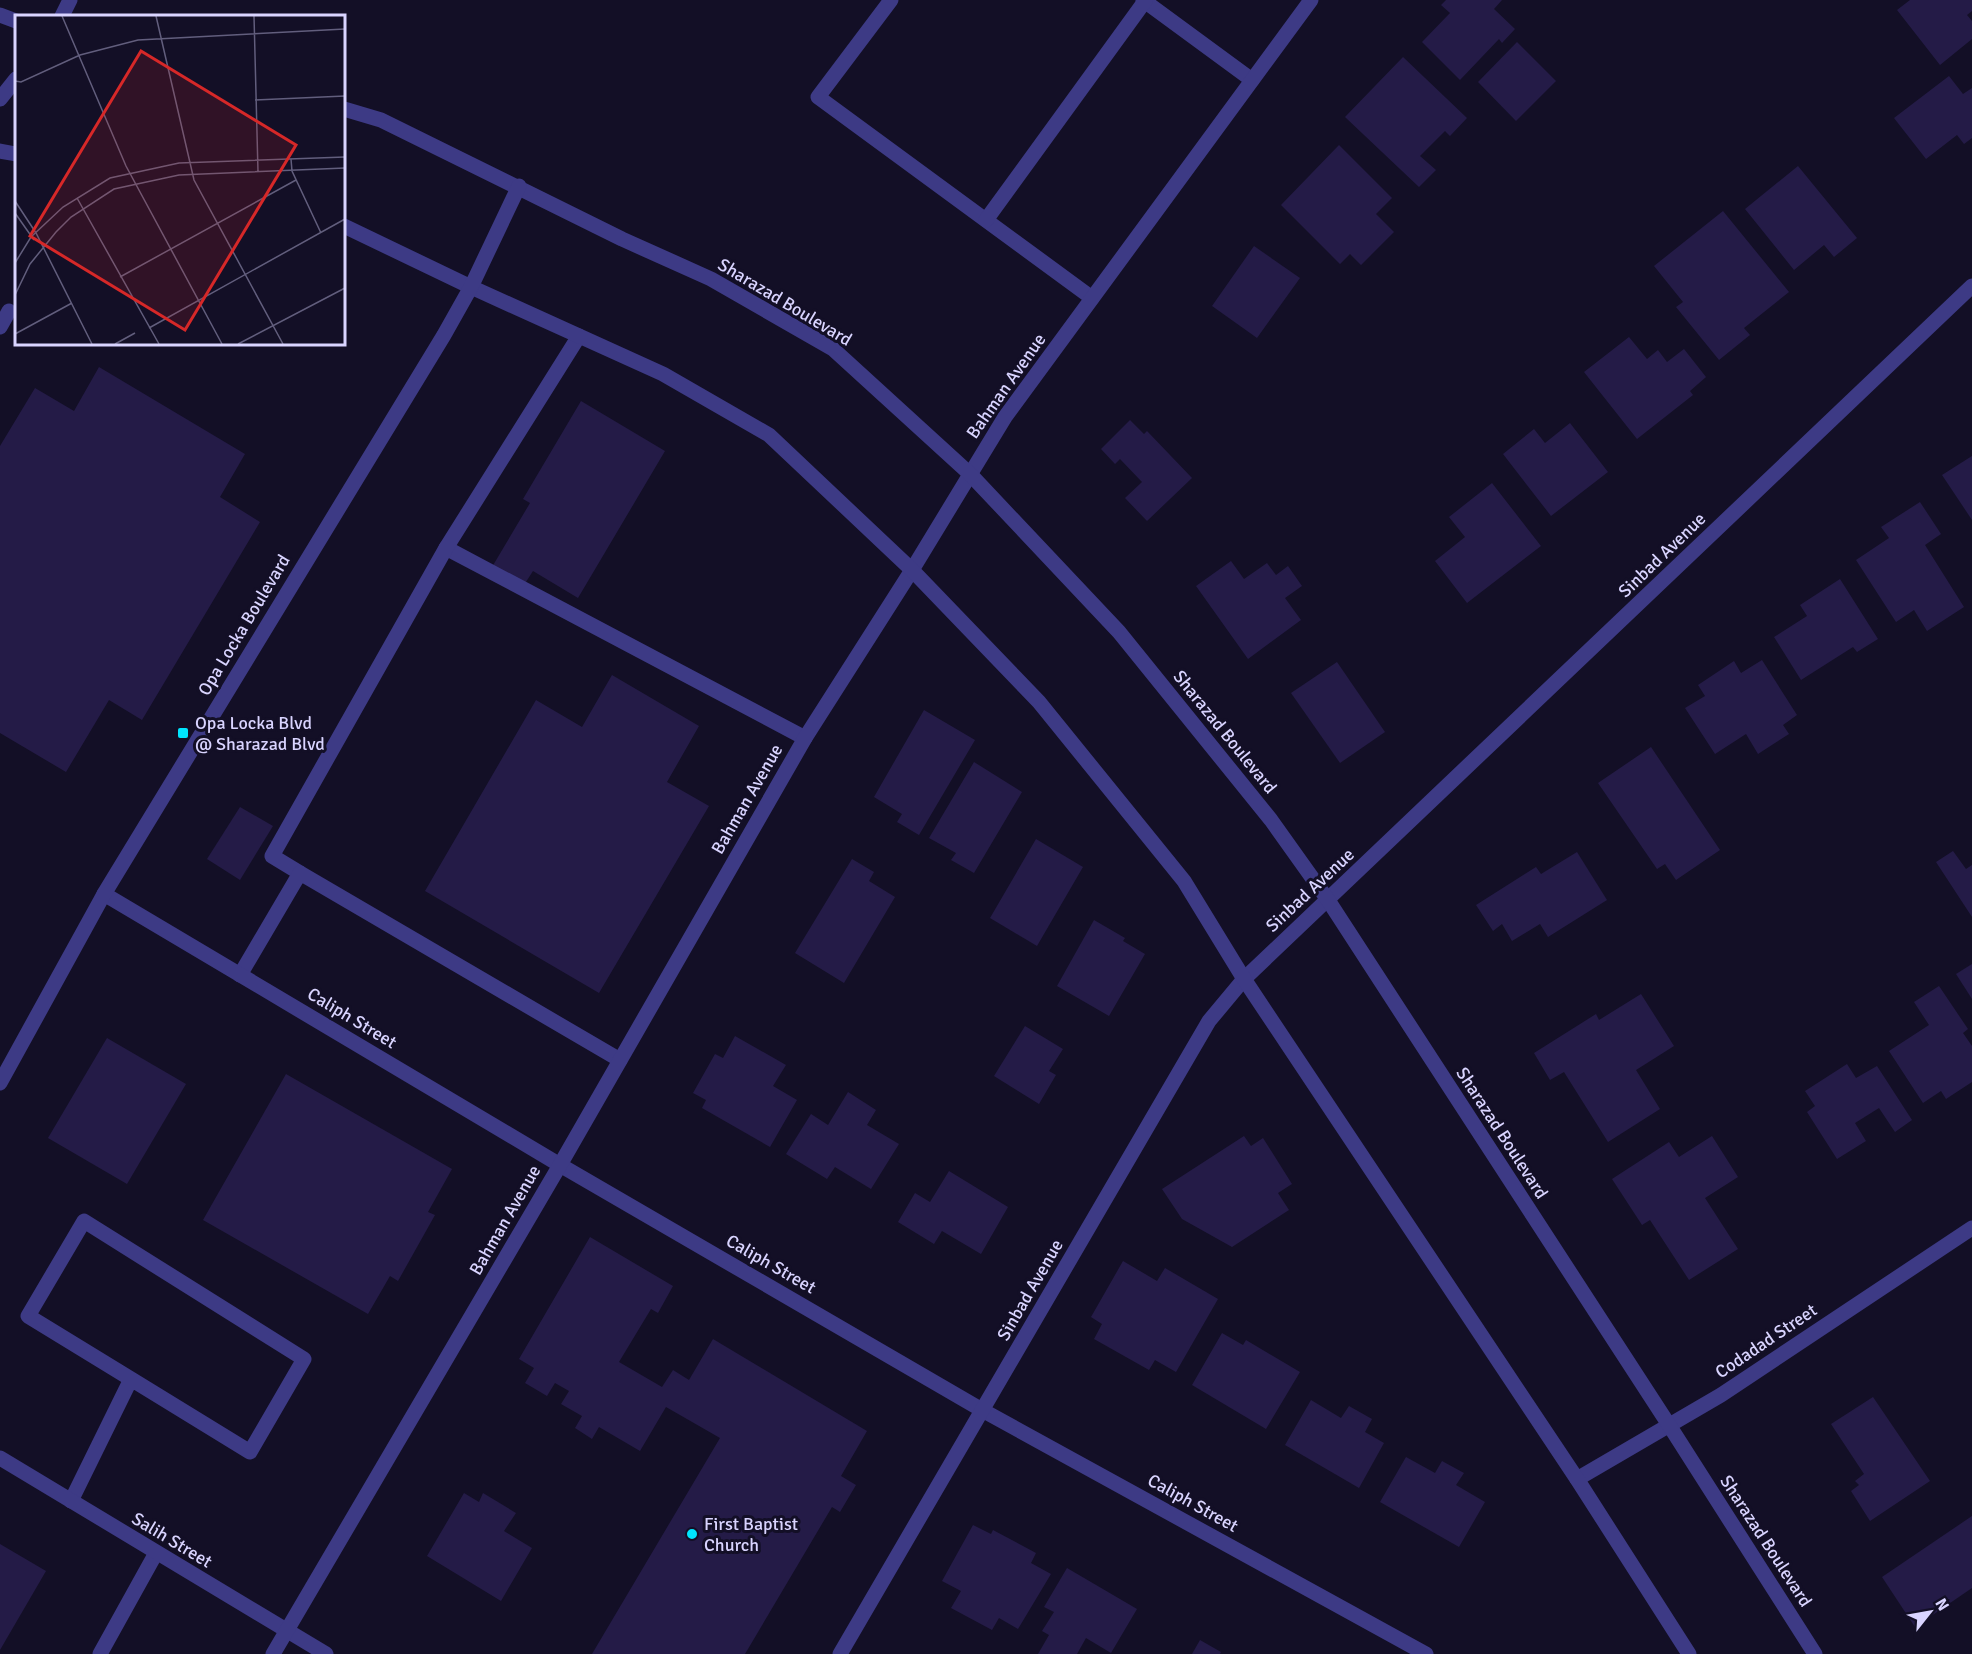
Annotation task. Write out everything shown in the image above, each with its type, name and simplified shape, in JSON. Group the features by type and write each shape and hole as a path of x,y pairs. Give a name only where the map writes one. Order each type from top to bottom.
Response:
{"street":[{"path":"6,0 0,14 15,21"},
{"path":"62,15 70,0"},
{"path":"891,0 818,97 1092,298"},
{"name":"Bahman Avenue","path":"273,1654 560,1165 805,738 912,570 1005,417 1311,0"},
{"path":"986,220 1144,1 1252,81"},
{"path":"0,99 15,80"},
{"name":"Sharazad Boulevard","path":"345,109 381,120 519,186 622,239 711,279 833,349 970,474 1119,632 1271,820 1328,900 1815,1654"},
{"path":"0,151 15,154"},
{"name":"Opa Locka Boulevard","path":"0,1083 104,894 432,355 471,287 519,186"},
{"path":"345,226 471,287 663,374 770,435 912,570 1039,702 1184,881 1244,979 1577,1479 1689,1654"},
{"name":"Sinbad Avenue","path":"840,1654 1209,1021 1244,979 1972,286"},
{"path":"0,327 9,311"},
{"path":"579,336 446,548 272,856 620,1060"},
{"path":"446,548 805,738"},
{"path":"240,975 300,873"},
{"name":"Caliph Street","path":"104,894 560,1165 982,1410 1426,1654"},
{"path":"84,1221 304,1359 250,1452 131,1378 28,1316 84,1221"},
{"name":"Codadad Street","path":"1577,1479 1721,1395 1972,1228"},
{"path":"71,1501 131,1378"},
{"name":"Salih Street","path":"0,1458 326,1654"},
{"path":"100,1654 156,1553"}],"building":[{"path":"1446,0 1502,0 1494,9 1515,29 1502,43 1499,39 1460,80 1422,42 1450,13 1441,5"},
{"path":"1910,0 1972,0 1972,11 1967,15 1972,21 1972,39 1940,65 1897,10"},
{"path":"1517,42 1556,81 1516,121 1478,82"},
{"path":"1403,57 1467,118 1450,136 1445,131 1420,156 1436,170 1419,187 1345,117"},
{"path":"1949,76 1963,94 1972,88 1972,138 1964,144 1957,135 1926,159 1894,118"},
{"path":"1339,145 1392,198 1376,214 1394,232 1361,265 1350,254 1340,264 1281,205"},
{"path":"1798,166 1857,238 1834,257 1824,245 1794,270 1745,209"},
{"path":"1723,211 1789,292 1744,328 1750,335 1719,360 1676,307 1683,302 1654,266"},
{"path":"1254,246 1300,278 1257,338 1212,306"},
{"path":"1629,337 1647,359 1658,350 1667,362 1684,349 1706,377 1690,391 1693,395 1637,439 1584,372"},
{"path":"99,367 245,454 220,497 260,522 142,720 109,700 66,772 0,733 0,446 35,388 74,411"},
{"path":"581,401 665,451 578,598 533,571 524,585 492,567 530,503 523,499"},
{"path":"1130,420 1144,434 1147,431 1192,478 1147,521 1125,498 1142,482 1120,459 1115,464 1101,449"},
{"path":"1570,423 1608,472 1551,516 1503,454 1534,429 1545,443"},
{"path":"1972,456 1972,520 1942,475"},
{"path":"1492,483 1541,546 1467,603 1435,561 1465,537 1449,517"},
{"path":"1920,502 1941,534 1925,545 1964,607 1927,631 1914,610 1896,622 1856,560 1889,538 1881,527"},
{"path":"1231,561 1244,579 1267,563 1276,575 1288,566 1302,586 1285,598 1301,620 1248,659 1196,586"},
{"path":"1840,579 1878,639 1857,652 1853,647 1801,680 1774,637 1807,616 1800,605"},
{"path":"1762,660 1797,715 1783,725 1789,734 1758,754 1746,734 1715,754 1685,708 1705,696 1698,685 1734,661 1741,673"},
{"path":"1337,662 1385,732 1340,763 1291,693"},
{"path":"612,675 699,726 667,782 709,806 599,993 425,891 536,700 582,727"},
{"path":"924,710 975,740 919,835 897,822 902,814 874,797"},
{"path":"1651,747 1720,850 1676,880 1665,864 1657,869 1598,783"},
{"path":"974,762 1022,792 974,873 951,860 956,853 929,838"},
{"path":"240,807 273,826 240,880 207,859"},
{"path":"1036,839 1083,867 1037,946 990,918"},
{"path":"1953,851 1966,869 1972,865 1972,917 1936,862"},
{"path":"1577,852 1607,900 1548,937 1540,924 1512,941 1502,924 1493,931 1476,905 1536,867 1541,874"},
{"path":"852,859 874,872 869,881 895,897 844,983 795,953"},
{"path":"1094,920 1125,938 1123,941 1145,954 1109,1016 1057,986"},
{"path":"1972,964 1972,999 1956,974"},
{"path":"1939,986 1968,1029 1963,1033 1972,1046 1972,1082 1946,1099 1941,1091 1923,1103 1889,1051 1929,1025 1914,1002"},
{"path":"1641,994 1674,1046 1636,1070 1660,1109 1608,1142 1564,1072 1550,1080 1534,1053 1596,1014 1599,1020"},
{"path":"1025,1026 1063,1049 1049,1071 1056,1075 1039,1104 994,1076"},
{"path":"735,1036 786,1065 773,1086 797,1100 770,1147 702,1108 706,1100 693,1093 715,1054 723,1058"},
{"path":"107,1038 186,1084 127,1184 48,1138"},
{"path":"1847,1064 1856,1078 1877,1066 1912,1120 1895,1132 1879,1108 1855,1123 1866,1141 1837,1159 1807,1112 1815,1106 1805,1091"},
{"path":"286,1074 452,1169 428,1212 435,1215 398,1281 390,1276 368,1314 203,1220"},
{"path":"848,1092 876,1110 867,1125 899,1144 871,1189 835,1167 827,1179 786,1154 811,1114 828,1125"},
{"path":"1244,1136 1251,1146 1263,1138 1292,1184 1278,1193 1289,1210 1232,1247 1182,1219 1162,1189"},
{"path":"1712,1136 1738,1177 1705,1198 1738,1249 1689,1280 1650,1220 1642,1225 1612,1179 1669,1142 1679,1157"},
{"path":"949,1171 1008,1207 981,1254 942,1231 934,1244 898,1222 915,1193 930,1202"},
{"path":"590,1237 673,1286 658,1313 651,1309 619,1362 662,1387 673,1370 689,1380 713,1339 867,1431 841,1476 856,1485 840,1512 832,1507 745,1654 592,1654 720,1438 666,1407 640,1451 599,1427 592,1439 575,1428 582,1416 561,1404 569,1391 555,1383 547,1396 525,1383 534,1368 519,1359"},
{"path":"1123,1261 1157,1281 1165,1268 1218,1299 1176,1372 1155,1360 1149,1370 1094,1339 1102,1324 1091,1317"},
{"path":"1222,1333 1243,1345 1246,1340 1300,1372 1266,1429 1192,1385"},
{"path":"1873,1397 1930,1481 1870,1521 1851,1491 1859,1485 1855,1481 1864,1474 1831,1424"},
{"path":"1311,1400 1341,1418 1349,1406 1372,1419 1365,1432 1384,1443 1359,1488 1285,1445"},
{"path":"1406,1457 1435,1473 1442,1461 1464,1473 1456,1485 1485,1502 1459,1547 1380,1502"},
{"path":"464,1493 479,1502 483,1493 516,1513 504,1531 532,1548 501,1601 427,1556"},
{"path":"1972,1516 1972,1588 1915,1627 1882,1577"},
{"path":"973,1525 991,1534 993,1530 1036,1553 1031,1563 1051,1574 1018,1629 999,1618 992,1630 951,1608 961,1591 942,1581"},
{"path":"0,1544 46,1571 0,1650"},
{"path":"1067,1568 1137,1609 1111,1653 1086,1638 1077,1654 1038,1654 1049,1635 1042,1631 1054,1612 1044,1607"},
{"path":"1200,1640 1221,1652 1220,1654 1192,1654"}],"place":[{"name":"Opa Locka Blvd @ Sharazad Blvd","path":"183,733"},
{"name":"First Baptist Church","path":"692,1534"}]}
